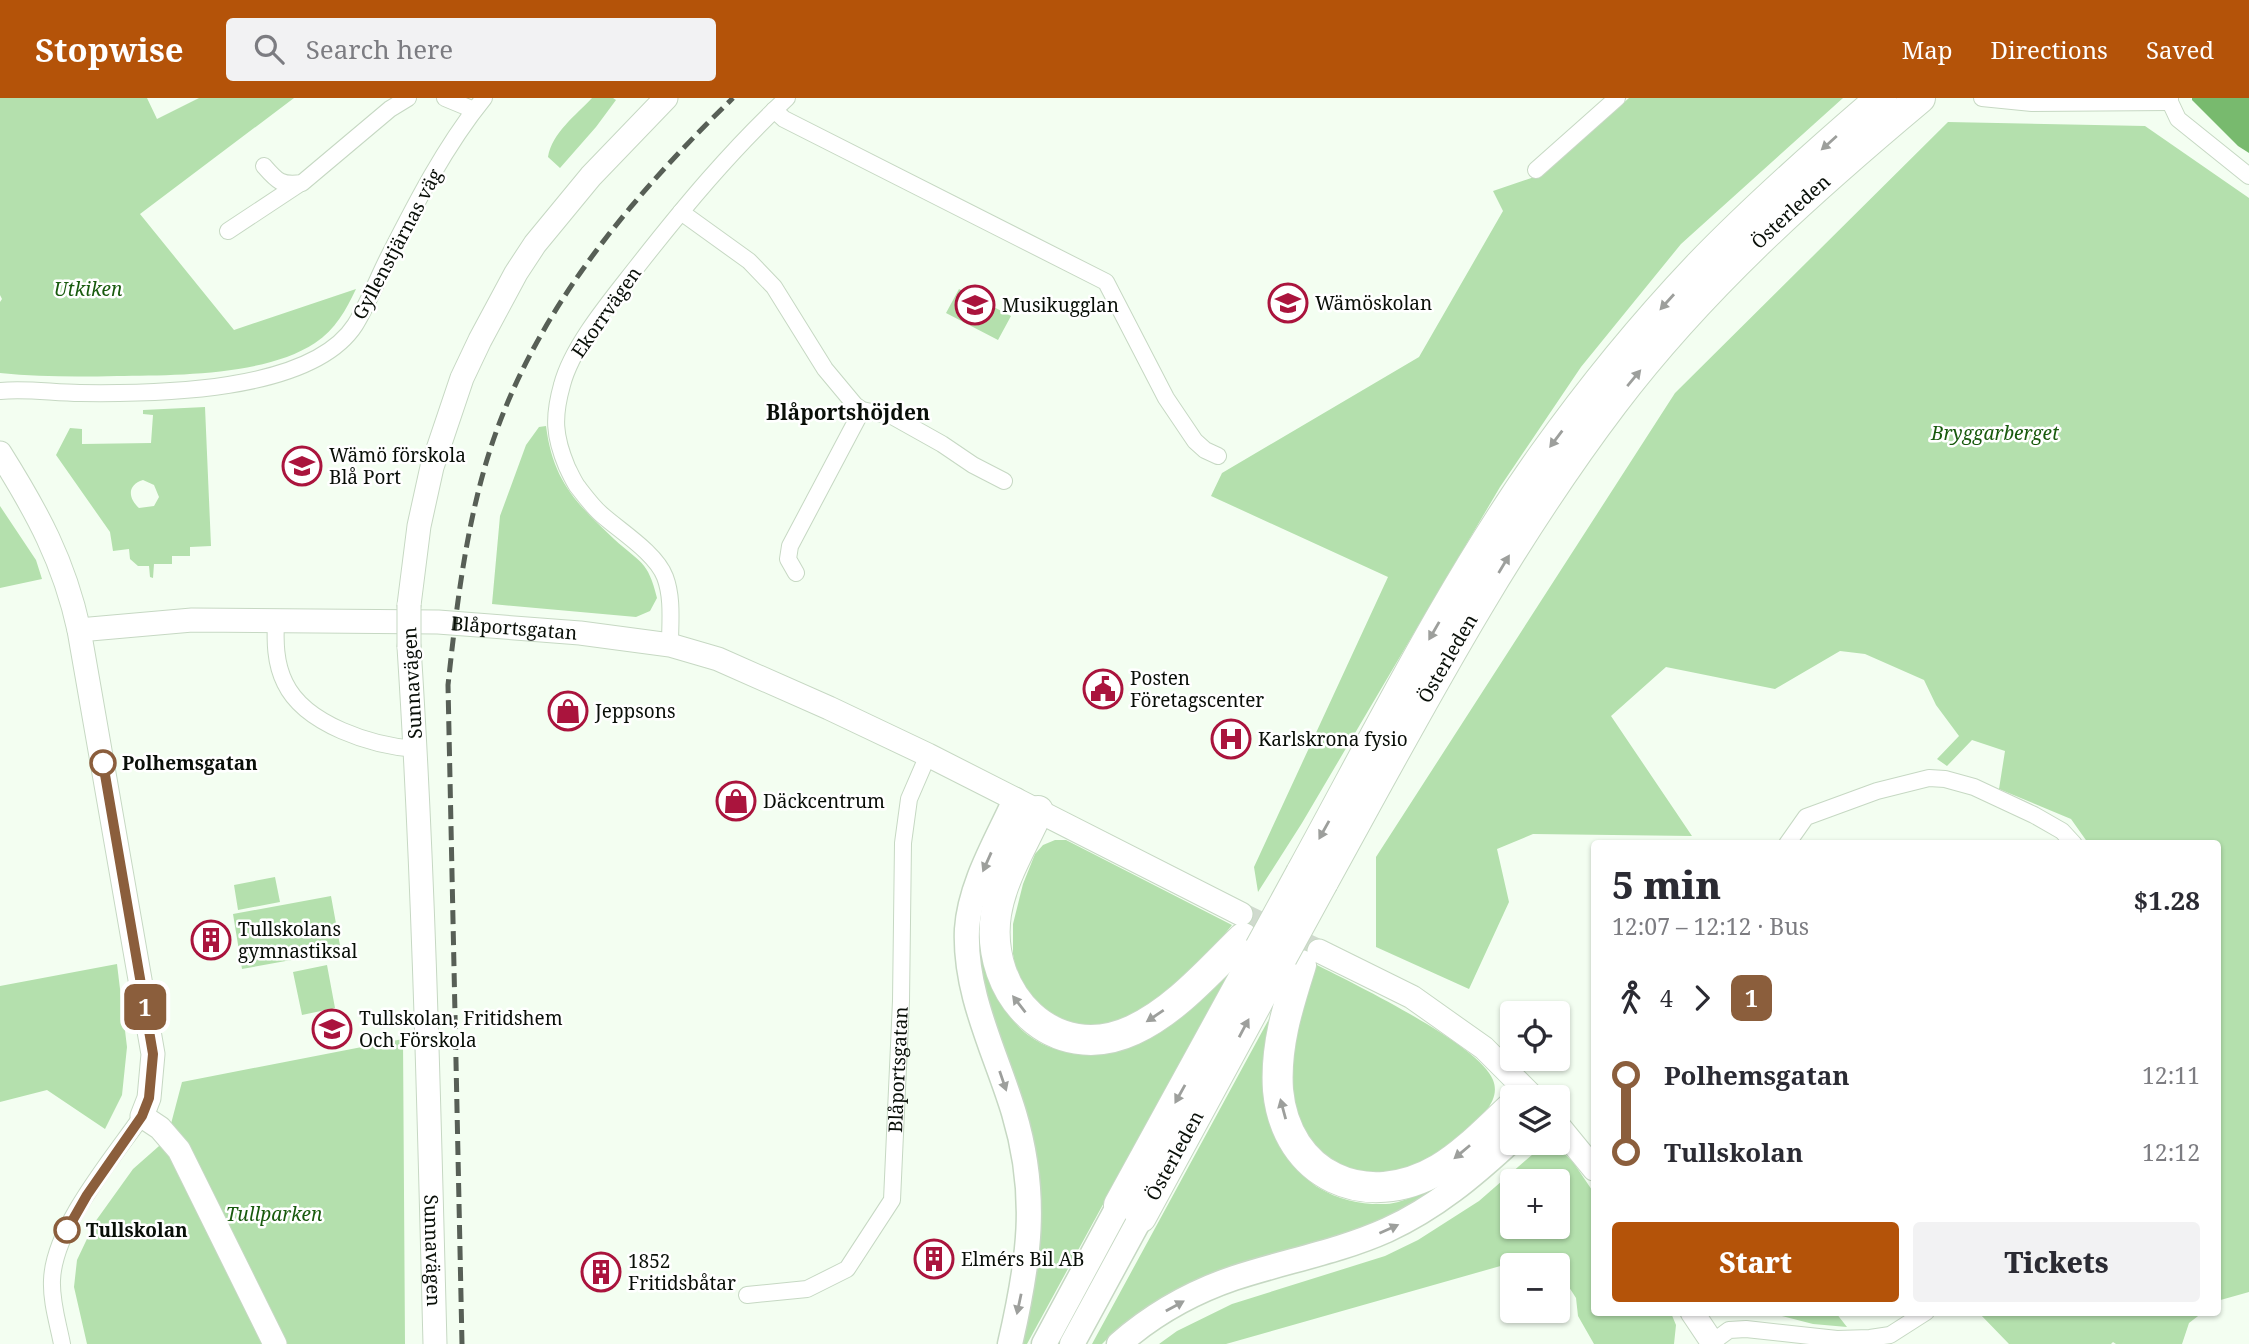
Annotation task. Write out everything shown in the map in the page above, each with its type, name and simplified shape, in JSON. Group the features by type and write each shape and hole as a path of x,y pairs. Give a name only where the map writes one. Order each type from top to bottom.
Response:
{"highway":[{"name":"Österleden","path":"1130,1211 1311,883 1436,628 1508,508 1544,455 1644,328 1698,267 1881,98"},
{"name":"Österleden","path":"1311,883 1339,853 1461,633 1536,513 1614,402 1727,273 1802,199 1920,98"},
{"path":"1027,806 996,916 1000,970 1010,992 1024,1011 1042,1027 1068,1038 1099,1041 1133,1030 1160,1014 1187,992 1274,946 1311,883"},
{"path":"1274,946 1278,1093 1283,1113 1300,1150 1314,1165 1350,1186 1373,1189 1395,1186 1415,1181 1438,1170 1500,1119"}],"main road":[{"path":"1010,1344 1030,1240 1028,1178 1015,1114 971,982 967,927 981,876 1027,806"},
{"path":"1119,1344 1148,1321 1206,1290 1234,1278 1359,1241 1406,1221 1448,1196 1500,1151"},
{"name":"Österleden","path":"1044,1344 1130,1211"},
{"name":"Österleden","path":"1072,1344 1130,1211"}],"street":[{"path":"228,231 302,183 390,109 408,98"},
{"path":"445,98 479,104"},
{"name":"Sunnavägen","path":"435,1344 428,1059 416,749 409,646 409,605 419,526 432,467 462,378 516,273 535,244 591,176 666,98"},
{"name":"Ekorrvägen","path":"670,645 671,618 666,578 659,566 599,512 575,484 559,449 555,419 562,384 582,343 610,301 712,174 788,98"},
{"path":"1536,170 1617,98"},
{"path":"1982,98 2032,103 2170,100 2178,119 2249,176"},
{"name":"Gyllenstjärnas väg","path":"0,391 166,391 267,377 295,369 320,357 342,341 355,324 440,161 479,104"},
{"path":"774,110 784,119 1107,282 1166,398 1195,441 1205,450 1219,456"},
{"path":"264,166 287,186 302,183"},
{"path":"681,212 749,261 774,286 825,369 855,405 862,410 892,416 1004,481"},
{"path":"796,573 788,559 790,546 862,410"},
{"path":"0,453 34,508 69,588 79,630 153,1054 149,1098 142,1116 87,1195 62,1239 52,1278 62,1344"},
{"path":"276,620 278,666 286,685 299,703 318,719 353,735 394,747 416,749"},
{"name":"Blåportsgatan","path":"79,630 155,621 452,623 580,633 670,645 718,659 928,755 1027,806 1274,946 1412,997 1484,1048 1514,1085"},
{"name":"Blåportsgatan","path":"747,1295 807,1289 848,1269 892,1200 901,1001 904,843 909,799 928,755"},
{"path":"1790,840 1806,817 1878,791 1929,778 1945,779 1998,798 2062,831 2070,840"},
{"path":"142,1116 160,1128 179,1150 275,1344"},
{"path":"1570,1139 1591,1164"},
{"path":"1695,1316 1712,1343 1729,1330 1746,1329 1837,1339 1870,1338 1889,1335 1920,1316"}],"green space":[{"name":"Utkiken","path":"0,98 147,98 157,119 199,98 294,98 140,214 234,330 356,289 344,312 334,326 315,343 295,354 246,368 140,376 0,373"},
{"path":"592,98 616,100 560,168 548,157 550,148 566,125"},
{"path":"1629,98 1843,98 1681,244 1581,367 1500,487 1302,823 1258,892 1254,867 1388,577 1211,496 1222,473 1419,357 1503,211 1493,191 1543,174"},
{"name":"Bryggarberget","path":"1948,122 2145,126 2249,198 2249,1292 2221,1300 2221,840 2086,840 2071,819 1999,789 2005,751 1972,740 1947,766 1937,759 1959,736 1936,705 1924,680 1865,654 1840,651 1775,689 1666,667 1611,716 1692,836 1533,834 1497,849 1509,902 1469,989 1376,947 1376,857 1675,393"},
{"path":"959,289 1011,316 998,340 946,313"},
{"path":"205,407 211,546 190,547 190,556 172,556 172,564 154,564 153,578 150,577 149,566 138,566 130,559 129,549 113,551 110,532 56,455 70,428 82,429 82,444 151,443 153,415 143,414 143,410","holes":["143,480 154,485 159,497 154,506 139,508 131,496 132,488"]},
{"path":"546,426 554,462 568,490 588,514 637,558 650,576 657,598 650,611 636,617 492,604 500,516 526,445 539,427"},
{"path":"0,506 36,560 42,579 0,588"},
{"path":"1018,835 998,997 1015,1022 1028,1035 1060,1051 1078,1053 1096,1054 1132,1046 1173,1024 1229,973 1027,1344 1019,1344 1038,1256 977,982 976,925"},
{"path":"1055,840 1066,840 1232,925 1209,954 1178,983 1133,1016 1092,1028 1051,1018 1028,999 1017,977 1013,954 1013,924 1023,884 1035,854 1043,845"},
{"path":"275,877 280,902 238,910 234,885"},
{"path":"331,896 341,951 242,969 233,914"},
{"path":"117,964 127,1047 122,1095 105,1129 47,1090 0,1102 0,986"},
{"path":"327,965 335,1008 302,1015 293,972"},
{"path":"1317,965 1441,1033 1483,1066 1493,1080 1494,1094 1484,1113 1449,1144 1419,1164 1391,1173 1351,1169 1318,1148 1305,1132 1296,1114 1291,1093 1290,1060 1295,1027"},
{"path":"1269,1019 1262,1068 1264,1098 1285,1148 1311,1181 1319,1188 1343,1199 1386,1204 1401,1201 1445,1181 1402,1213 1109,1337 1102,1344 1092,1344"},
{"name":"Tullparken","path":"403,1039 405,1344 87,1344 74,1287 77,1260 95,1222 133,1169 167,1139 182,1082"},
{"path":"1532,1155 1566,1155 1591,1189 1591,1316 1672,1316 1676,1325 1674,1344 1594,1344 1578,1316 1576,1298 1570,1289 1570,1253 1500,1253 1500,1266 1226,1344 1159,1344 1177,1331 1232,1304 1385,1256 1418,1240 1479,1201 1500,1183 1500,1239 1570,1239 1570,1169 1516,1169"},
{"path":"1782,1316 1838,1316 1847,1327 1813,1324"},
{"path":"1982,1316 2198,1316 2189,1323 2182,1344 2009,1344"}],"shaded area":[{"path":"2192,98 2249,98 2249,153 2238,146"}],"tunnel":[{"path":"1241,914 1319,951"}],"railway":[{"path":"462,1344 448,685 471,523 484,470 502,416 525,364 553,315 618,223 655,179 733,98"}],"bus line":[{"name":"1","path":"67,1230 87,1195 142,1116 152,1083 153,1054 103,763"}],"place":[{"name":"Wämöskolan","path":"1288,303"},
{"name":"Musikugglan","path":"975,305"},
{"name":"Wämö förskola Blå Port","path":"302,466"},
{"name":"Posten Företagscenter","path":"1103,689"},
{"name":"Jeppsons","path":"568,711"},
{"name":"Karlskrona fysio","path":"1231,739"},
{"name":"Polhemsgatan","path":"103,763"},
{"name":"Däckcentrum","path":"736,801"},
{"name":"Tullskolans gymnastiksal","path":"211,940"},
{"name":"Tullskolan, Fritidshem Och Förskola","path":"332,1029"},
{"name":"Tullskolan","path":"67,1230"},
{"name":"Elmérs Bil AB","path":"934,1259"},
{"name":"1852 Fritidsbåtar","path":"601,1272"}],"district":[{"name":"Blåportshöjden","path":"848,412"}]}
